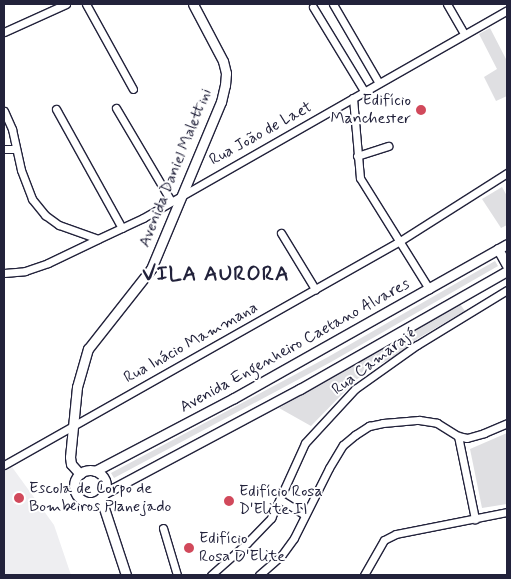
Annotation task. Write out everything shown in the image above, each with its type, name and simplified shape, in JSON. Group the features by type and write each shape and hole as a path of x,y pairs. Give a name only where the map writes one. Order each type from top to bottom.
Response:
{"street":[{"path":"4,32 63,4"},
{"path":"86,4 133,89"},
{"name":"Avenida Daniel Malettini","path":"80,474 70,459 77,387 88,349 151,269 221,102 226,73 223,61 193,4"},
{"path":"333,4 379,83"},
{"path":"447,4 464,34"},
{"path":"313,7 364,91"},
{"name":"Rua João de Laet","path":"4,274 25,271 48,263 122,228 507,10"},
{"path":"353,98 360,178 430,289"},
{"path":"116,108 171,200"},
{"path":"56,109 122,228"},
{"path":"4,111 12,129 15,149 32,199 45,215 59,225 98,239"},
{"path":"357,156 388,146"},
{"path":"4,149 15,149"},
{"name":"Rua Inácio Mammana","path":"4,465 400,241 507,173"},
{"path":"281,233 315,290"},
{"name":"Avenida Engenheiro Caetano Alvares","path":"95,471 234,398 507,244"},
{"path":"498,250 507,265"},
{"path":"126,575 103,496 105,480 95,471 86,470 80,474 73,486 79,499 92,503 103,496 300,389 507,271"},
{"name":"Rua Camarajé","path":"211,575 271,518 280,500 286,480 305,443 355,390 417,345 507,290"},
{"path":"259,575 281,556 294,538 343,445 369,426 397,421 419,420 437,423 458,436 467,438 507,423"},
{"path":"458,436 475,519"},
{"path":"280,500 305,514"},
{"path":"364,575 384,540 396,534 507,512"},
{"path":"163,528 177,575"}],"shaded area":[{"path":"490,28 507,61 507,96 496,101 484,77 497,69 479,34"},
{"path":"502,187 507,196 507,225 501,228 482,199"},
{"path":"495,261 498,266 331,362 114,478 111,473 328,357"},
{"path":"460,304 465,311 417,339 413,348 374,367 356,380 311,426 279,408 327,380 402,330 415,330"},
{"path":"507,433 507,504 482,508 470,449"},
{"name":"Escola de Corpo de Bombeiros Planejado","path":"12,467 54,525 71,575 4,575 4,471"}],"place":[{"name":"Edifício Manchester","path":"421,110"},
{"name":"Escola de Corpo de Bombeiros Planejado","path":"19,498"},
{"name":"Edifício Rosa D'Elite II","path":"229,501"},
{"name":"Edifício Rosa D'Elite","path":"189,548"}],"district":[{"name":"VILA AURORA","path":"216,274"}]}
